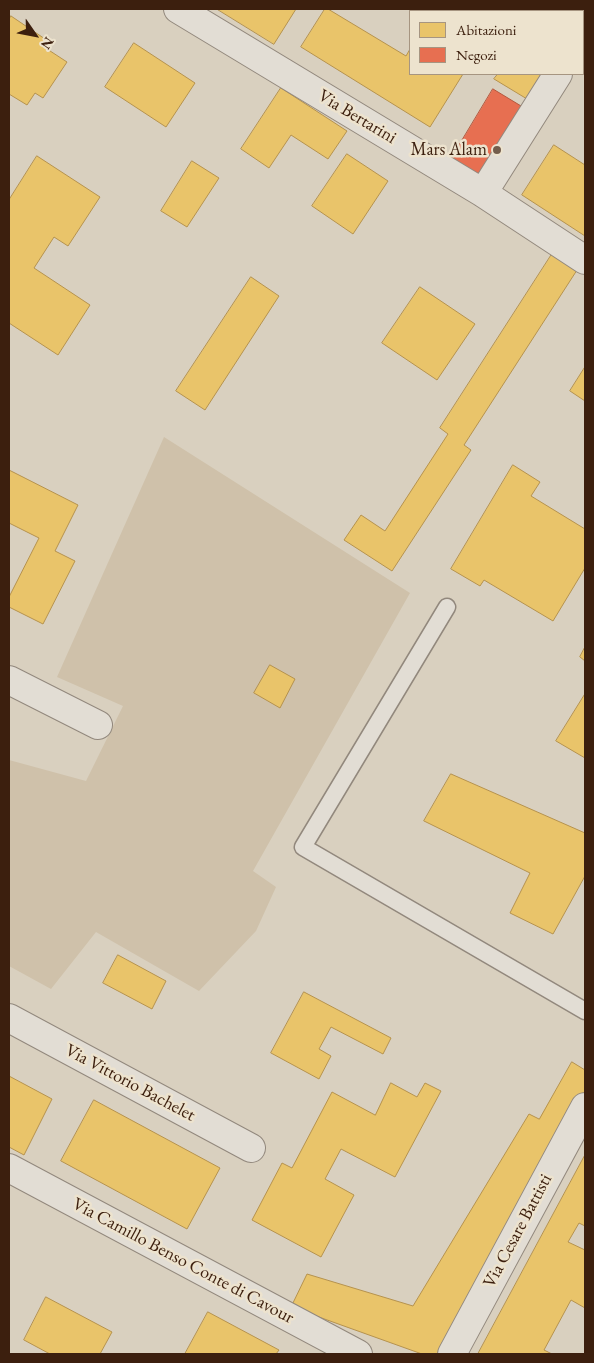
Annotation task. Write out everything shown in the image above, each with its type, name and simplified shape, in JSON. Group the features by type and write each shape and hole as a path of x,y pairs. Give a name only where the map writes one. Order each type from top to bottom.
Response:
{"street":[{"name":"Via Bertarini","path":"178,9 483,193 585,260"},
{"path":"483,193 557,75"},
{"path":"9,680 98,725"},
{"name":"Via Vittorio Bachelet","path":"9,1018 251,1148"},
{"name":"Via Cesare Battisti","path":"452,1354 585,1107"},
{"name":"Via Camillo Benso Conte di Cavour","path":"9,1168 358,1354"}],"lane":[{"path":"447,607 304,847 585,1011"}],"shaded area":[{"path":"164,437 410,593 253,871 276,887 256,931 199,991 96,932 51,989 9,966 9,760 86,781 123,706 57,677"}],"building: Abitazioni":[{"path":"217,9 296,9 274,44"},
{"path":"325,9 328,9 406,56 409,51 409,75 462,75 430,127 301,47"},
{"path":"508,9 510,10 434,10"},
{"path":"11,16 48,41 44,47 67,62 43,98 35,93 27,105 9,94 9,20"},
{"path":"134,43 195,83 166,127 105,87"},
{"path":"497,75 549,75 532,102 494,79"},
{"path":"281,88 347,131 328,159 291,135 269,168 241,149"},
{"path":"554,145 585,165 585,236 522,195"},
{"path":"347,154 388,181 353,234 312,206"},
{"path":"37,156 100,197 68,246 54,237 34,268 90,305 58,355 9,323 9,200"},
{"path":"192,161 219,178 187,227 161,211"},
{"path":"554,251 579,267 464,445 471,450 392,571 344,540 361,515 385,531 448,434 440,428"},
{"path":"251,277 279,296 205,410 176,391"},
{"path":"420,287 475,324 437,380 382,343"},
{"path":"585,367 585,401 570,391"},
{"path":"513,465 540,482 531,496 585,529 585,568 553,621 484,580 480,586 451,569"},
{"path":"9,470 78,505 55,551 75,561 43,624 9,607 9,597 39,538 9,523"},
{"path":"585,647 585,661 580,657"},
{"path":"270,665 295,679 280,708 254,693"},
{"path":"585,694 585,758 556,741"},
{"path":"451,774 585,833 585,876 553,934 510,913 530,873 424,821"},
{"path":"118,955 166,981 152,1009 103,983"},
{"path":"304,992 391,1038 383,1054 331,1027 319,1049 331,1056 319,1079 271,1053"},
{"path":"572,1062 585,1070 585,1092 442,1354 422,1354 291,1307 307,1274 413,1306 529,1114 539,1119"},
{"path":"9,1076 52,1099 24,1155 9,1147"},
{"path":"391,1083 417,1097 425,1083 441,1091 395,1177 341,1149 325,1179 354,1195 321,1257 252,1220 282,1163 292,1168 332,1092 375,1115"},
{"path":"94,1100 220,1168 187,1229 61,1161"},
{"path":"585,1155 585,1226 579,1223 568,1242 585,1250 585,1308 571,1300 544,1350 552,1354 478,1354"},
{"path":"46,1297 112,1332 100,1354 50,1354 24,1340"},
{"path":"208,1312 279,1350 276,1354 185,1354"}],"building: Negozi":[{"path":"493,89 526,109 485,179 451,159"}],"place":[{"name":"Mars Alam","path":"497,150"}]}
